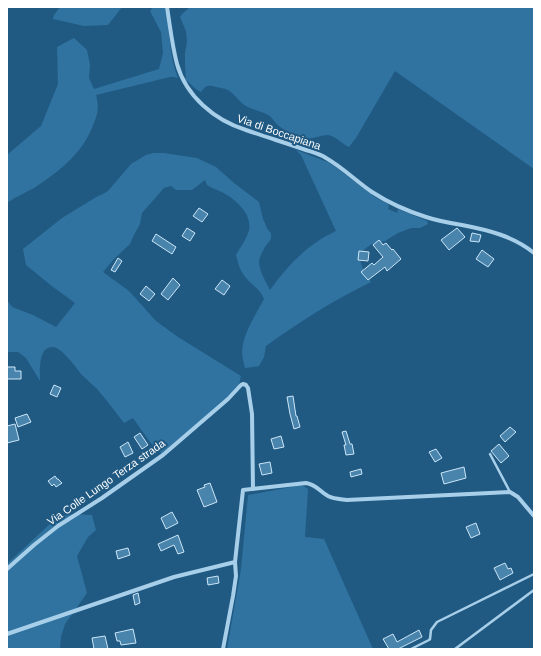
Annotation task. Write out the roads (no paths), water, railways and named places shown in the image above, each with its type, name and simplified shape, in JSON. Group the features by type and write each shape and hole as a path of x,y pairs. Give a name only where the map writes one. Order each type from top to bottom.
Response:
{"street":[{"name":"Via di Boccapiana","path":"167,7 174,53 183,80 199,102 220,119 244,130 272,138 325,157 372,192 400,207 434,219 480,228 502,235 518,242 534,253"},
{"name":"Via Colle Lungo Terza strada","path":"7,569 58,526 102,498 163,455 244,384 248,388 252,414 253,489"},
{"path":"223,649 236,576 235,562 243,490 306,483 312,484 332,498 347,500 454,496 510,492 518,497 534,516"},
{"path":"7,634 174,577 235,562"}],"lane":[{"path":"490,454 510,492"},
{"path":"411,649 430,639 431,630 437,622 534,574"},
{"path":"455,649 534,590"}]}
